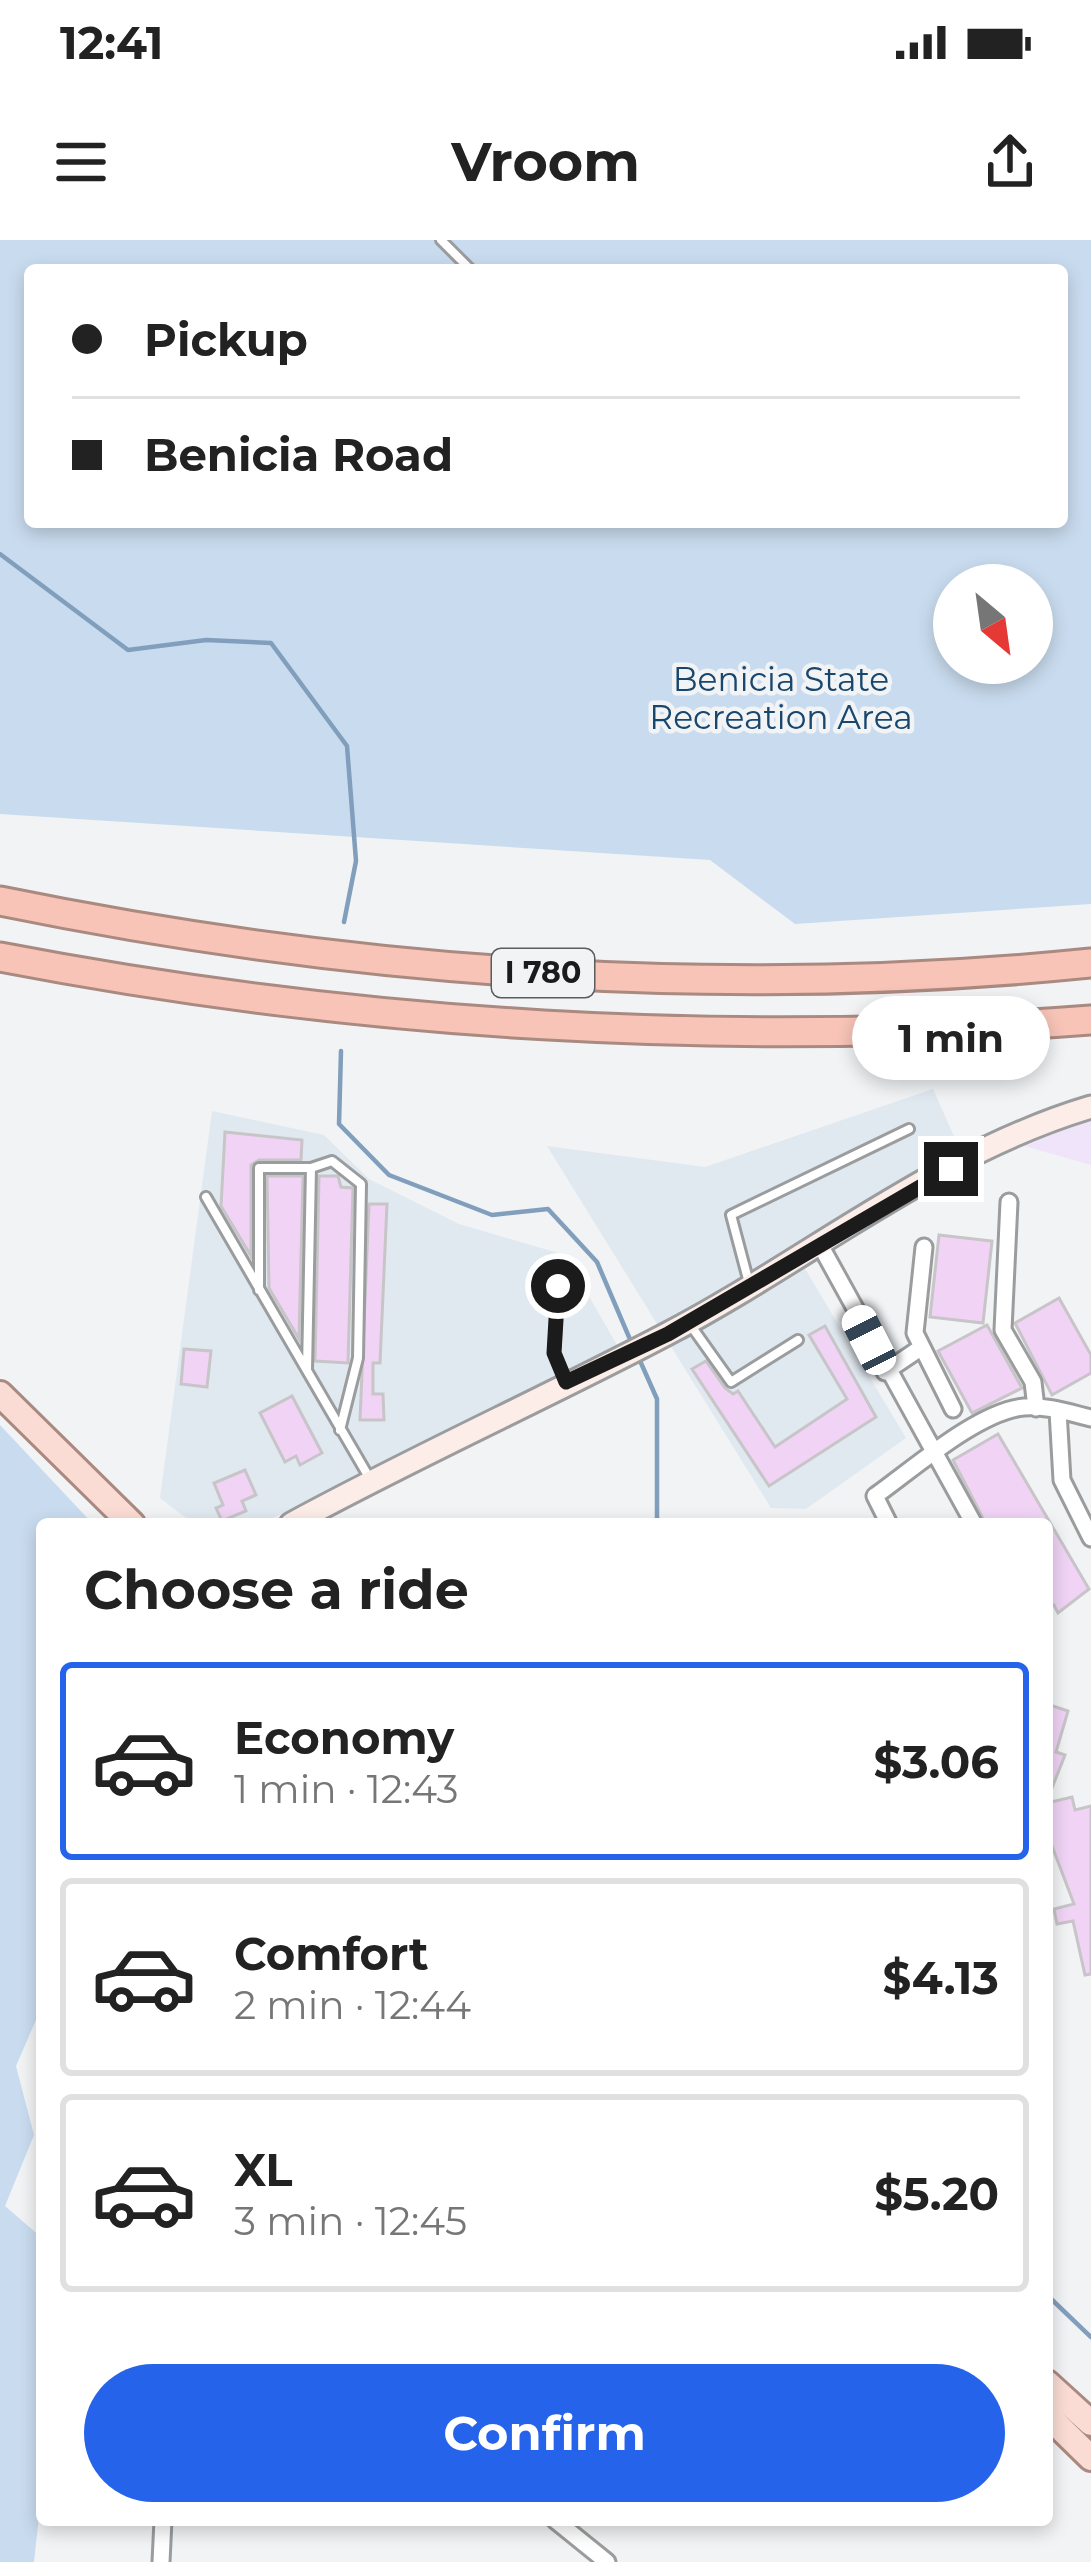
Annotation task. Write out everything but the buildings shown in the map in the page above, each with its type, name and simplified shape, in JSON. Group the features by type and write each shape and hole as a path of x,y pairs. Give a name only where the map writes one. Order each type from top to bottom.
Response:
{"highway":[{"name":"I 780","path":"0,901 331,955 550,973 844,977 1091,963"},
{"name":"I 780","path":"0,957 211,992 537,1024 807,1032 1091,1020"}],"main road":[{"path":"302,1518 688,1322 990,1148 1091,1107"},
{"path":"4,1393 126,1518"},
{"path":"1053,2388 1091,2423"},
{"path":"1053,2421 1091,2458"}],"street":[{"path":"1010,1202 1003,1330 1033,1382 1036,1408"},
{"path":"819,1243 971,1518"},
{"path":"924,1246 914,1333 953,1409"},
{"path":"886,1372 919,1349"},
{"path":"886,1518 875,1496 1004,1413 1036,1408 1091,1418"},
{"path":"1058,1411 1062,1480 1091,1538"},
{"path":"160,2562 163,2526"},
{"path":"562,2526 607,2562"}],"lane":[{"path":"441,240 465,264"},
{"path":"749,1285 731,1215 909,1129"},
{"path":"259,1290 259,1168 311,1168 332,1161 361,1184 358,1358 340,1430"},
{"path":"307,1374 311,1168"},
{"path":"206,1198 370,1480"},
{"path":"558,1286 554,1353 566,1382"},
{"path":"688,1322 731,1382 798,1340"}],"shaded area":[{"path":"933,1089 969,1170 804,1267 906,1438 806,1509 771,1508 547,1146 705,1167"},
{"path":"212,1111 324,1135 369,1179 459,1224 565,1255 617,1345 273,1518 186,1518 160,1498"},
{"path":"1091,1120 1091,1165 1021,1145"}],"green space":[{"name":"Benicia State Recreation Area","path":"0,240 1091,240 1091,904 795,924 710,860 0,814"},
{"path":"0,1425 87,1518 36,1518 36,2020 16,2066 34,2135 5,2206 36,2233 38,2526 34,2562 0,2562"}],"waterway":[{"path":"0,554 128,650 206,640 271,643 347,746 356,861 344,922"},
{"path":"341,1051 339,1124 389,1175 492,1215 548,1209 597,1262 629,1337"},
{"path":"641,1363 657,1399 657,1518"},
{"path":"1053,2301 1091,2337"}],"route":[{"path":"558,1286 554,1353 566,1382 668,1334 951,1169"}]}
